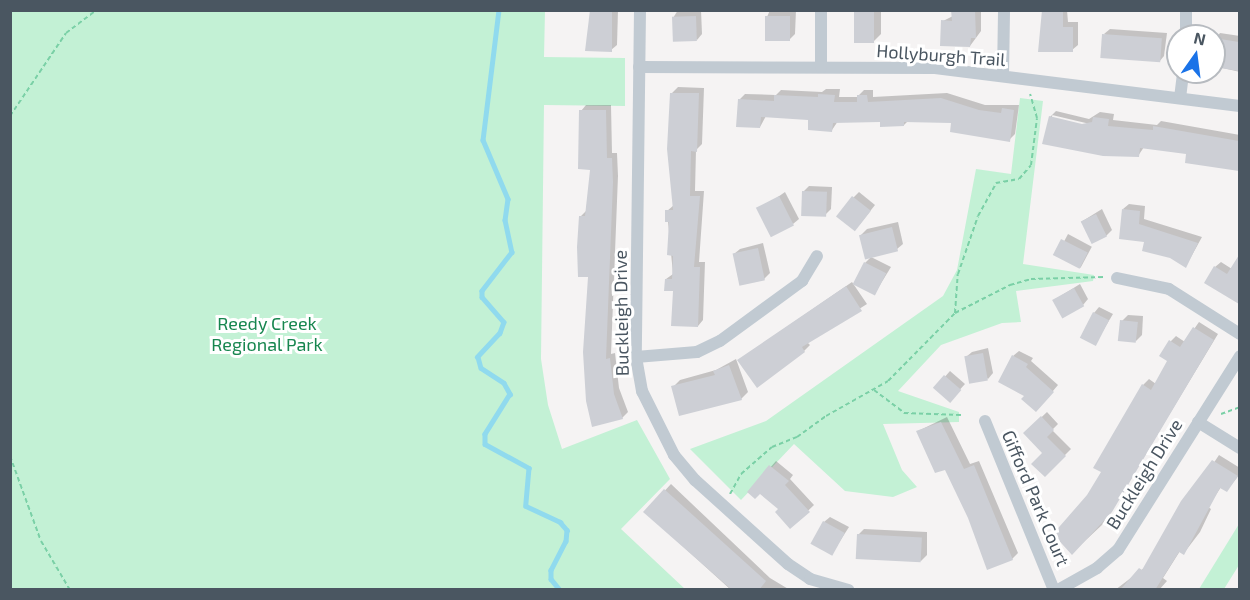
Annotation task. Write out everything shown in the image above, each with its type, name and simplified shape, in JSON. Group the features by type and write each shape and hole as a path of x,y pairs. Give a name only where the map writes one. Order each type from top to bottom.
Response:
{"street":[{"name":"Buckleigh Drive","path":"640,10 636,357 642,391 657,426 695,480 788,564 810,579 848,590"},
{"path":"820,67 821,10"},
{"path":"1003,76 1004,10"},
{"name":"Hollyburgh Trail","path":"639,67 935,68 1239,106"},
{"path":"1180,98 1182,84"},
{"path":"636,357 697,352 720,341 802,281 817,256"},
{"path":"1117,278 1169,289 1239,334"},
{"name":"Buckleigh Drive","path":"1056,590 1097,568 1118,550 1239,356"},
{"name":"Gifford Park Court","path":"985,421 1056,590"},
{"path":"1198,422 1239,448"}],"path":[{"path":"10,116 66,33 97,10"},
{"path":"955,313 958,274 967,242 996,183 1019,179 1031,165 1037,118 1030,94"},
{"path":"728,496 741,474 772,447 797,437 826,416 888,381 955,313 1010,285 1032,279 1090,275 1117,278"},
{"path":"874,390 904,413 961,415"},
{"path":"1221,414 1239,406"},
{"path":"10,456 41,541 70,590"}],"green space":[{"name":"Reedy Creek Regional Park","path":"10,11 545,11 544,57 625,58 625,106 544,105 541,359 548,405 562,449 637,420 670,479 621,529 685,589 11,589"},
{"path":"1020,98 1043,101 1023,264 1094,275 1093,281 1016,291 1021,322 1002,323 941,345 898,391 959,412 959,422 883,424 902,470 917,487 893,497 845,491 794,444 741,500 690,449 766,421 943,296 957,270 976,169 1011,174"},
{"path":"1239,524 1239,565 1224,589 1199,589"}],"building":[{"path":"590,10 612,10 612,52 585,51"},
{"path":"854,10 874,10 874,43 854,43"},
{"path":"951,10 975,10 976,38 971,38 970,47 940,46 941,20 952,21"},
{"path":"1042,10 1063,10 1063,27 1073,27 1073,52 1038,52"},
{"path":"696,16 697,41 673,42 672,17"},
{"path":"765,16 790,16 790,41 765,41"},
{"path":"1102,34 1162,38 1160,62 1100,58"},
{"path":"1226,40 1239,42 1239,71 1226,69"},
{"path":"670,93 699,93 697,152 691,151 690,196 700,196 694,267 700,267 698,327 671,326 673,291 664,291 665,279 672,279 673,256 667,255 669,222 665,222 665,210 673,210 667,149"},
{"path":"818,94 835,95 834,102 857,102 857,95 867,95 868,102 941,98 979,110 1001,113 1002,108 1014,110 1010,142 950,132 951,123 904,122 904,126 880,127 880,122 833,123 832,132 808,130 808,120 761,117 760,128 736,127 738,99 774,101 774,95 818,97"},
{"path":"579,110 606,110 607,158 612,158 613,182 606,359 610,358 614,394 623,419 592,427 586,401 583,352 588,277 578,277 577,247 579,216 585,216 590,170 578,169"},
{"path":"1049,116 1082,124 1092,122 1093,117 1109,119 1108,126 1153,130 1153,126 1239,141 1239,171 1185,163 1186,154 1140,148 1139,157 1103,156 1042,144"},
{"path":"802,191 827,192 826,217 801,216"},
{"path":"779,196 794,225 771,237 756,208"},
{"path":"852,196 871,211 855,231 836,216"},
{"path":"1122,209 1140,211 1139,224 1198,243 1186,268 1170,258 1142,251 1144,242 1119,239"},
{"path":"1096,214 1107,236 1092,244 1081,221"},
{"path":"892,227 898,251 865,259 859,235"},
{"path":"1061,239 1088,253 1080,269 1053,255"},
{"path":"758,248 765,280 739,286 733,253"},
{"path":"1239,255 1239,304 1204,283 1214,266 1227,274"},
{"path":"864,262 886,273 875,296 853,284"},
{"path":"846,286 862,311 802,347 805,352 757,388 737,360"},
{"path":"1074,288 1084,306 1062,318 1052,300"},
{"path":"1093,312 1109,320 1096,346 1080,338"},
{"path":"1120,320 1138,322 1136,343 1118,341"},
{"path":"1193,327 1214,340 1112,512 1072,555 1053,534 1087,495 1101,472 1093,468 1142,384 1151,390 1167,361 1159,356 1169,340 1180,347"},
{"path":"983,353 988,381 969,384 964,356"},
{"path":"1012,355 1028,364 1026,367 1054,392 1036,412 1021,399 1024,396 998,382"},
{"path":"729,365 742,400 679,416 671,386 715,375 713,371"},
{"path":"944,375 961,390 950,403 933,388"},
{"path":"1041,416 1054,430 1047,437 1066,456 1045,477 1031,464 1042,453 1023,433"},
{"path":"941,422 964,469 974,465 1013,560 987,570 968,518 945,470 935,473 916,431"},
{"path":"1212,460 1238,476 1227,492 1220,488 1184,555 1179,552 1155,590 1120,590 1139,568 1142,570 1181,501"},
{"path":"769,465 789,481 785,485 810,512 790,529 775,512 778,509 760,494 755,499 747,492"},
{"path":"664,489 766,581 759,590 732,590 643,512"},
{"path":"823,521 845,533 832,556 810,544"},
{"path":"857,534 922,537 921,562 856,559"}],"waterway":[{"path":"499,10 483,140 508,199 505,220 512,252 482,291 482,297 504,322 500,333 478,357 481,368 504,383 510,394 485,434 485,444 529,468 526,506 560,522 567,530 566,541 551,570 551,579 560,590"}]}
